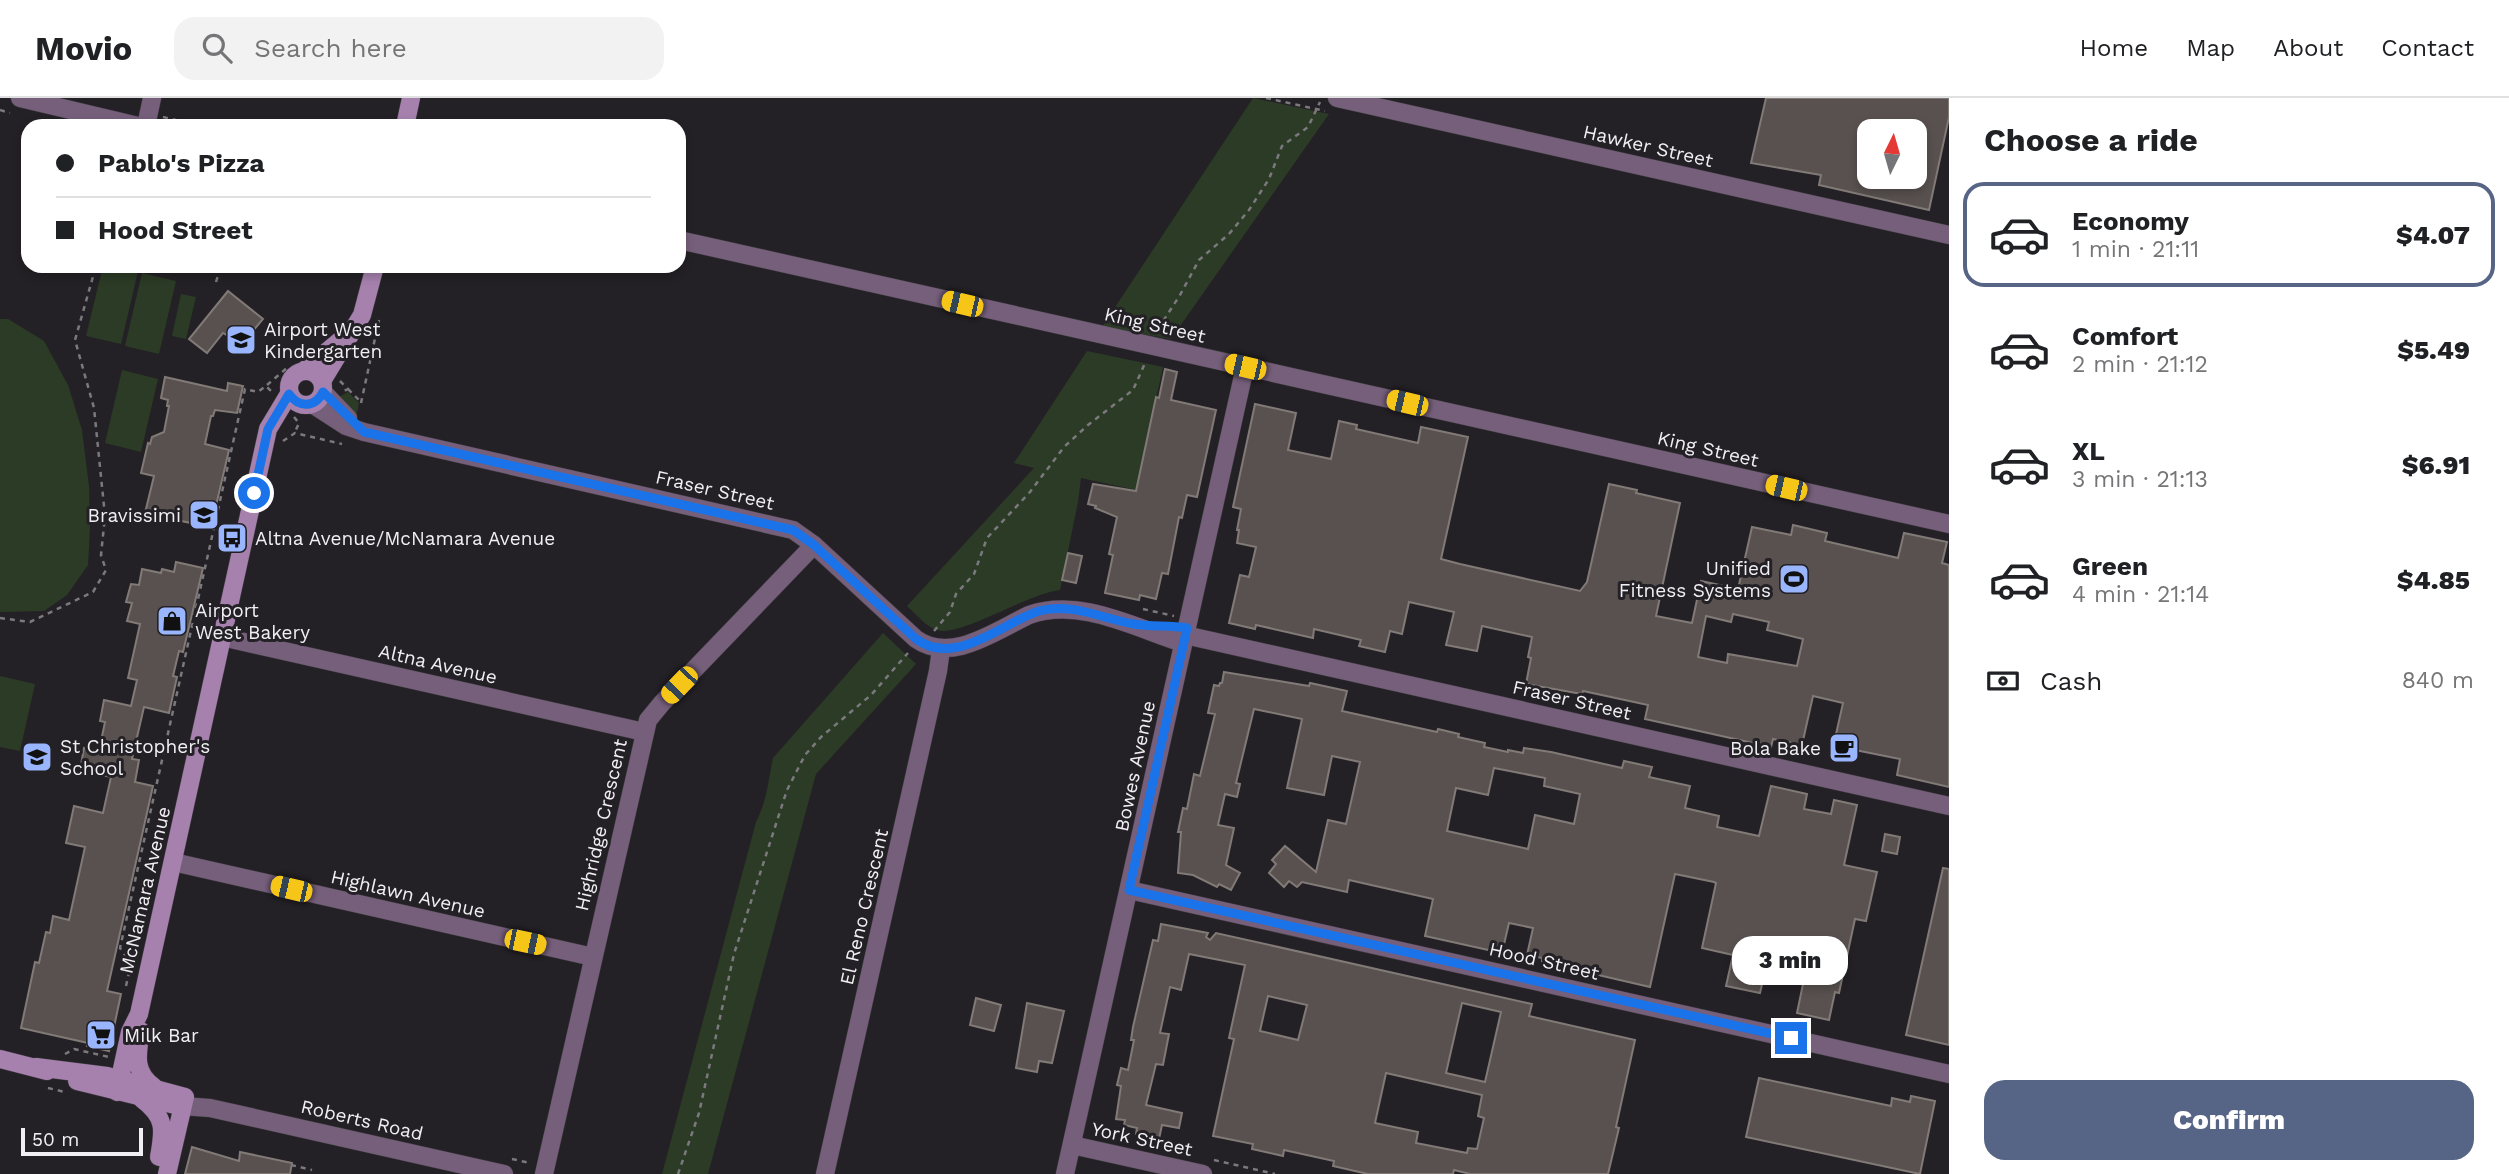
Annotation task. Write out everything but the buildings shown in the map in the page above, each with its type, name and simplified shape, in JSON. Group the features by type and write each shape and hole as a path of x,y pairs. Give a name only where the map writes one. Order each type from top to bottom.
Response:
{"street":[{"path":"20,98 108,119"},
{"path":"148,119 152,98"},
{"path":"406,119 411,98"},
{"name":"Hawker Street","path":"1337,98 1949,235"},
{"name":"King Street","path":"686,242 1949,524"},
{"name":"McNamara Avenue","path":"118,1086 130,1032 139,1014 268,429 303,399 362,316 372,273"},
{"name":"McNamara Avenue","path":"303,399 289,383 291,378 305,370 350,333"},
{"name":"Bowes Avenue","path":"1065,1174 1129,890 1180,630 1245,367"},
{"path":"303,399 314,373 305,370"},
{"name":"Fraser Street","path":"303,399 364,432 793,530 932,647 957,648 1029,615 1052,609 1071,610 1135,624 1180,630 1949,806"},
{"name":"Highridge Crescent","path":"544,1174 593,957 635,730 648,720 814,545"},
{"name":"Altna Avenue","path":"222,637 635,730"},
{"name":"El Reno Crescent","path":"825,1174 938,671 932,647"},
{"name":"Highlawn Avenue","path":"173,862 593,957"},
{"name":"Hood Street","path":"1129,890 1949,1074"},
{"name":"McNamara Avenue","path":"139,1014 141,1028 138,1068 163,1128 155,1174"},
{"name":"Roberts Road","path":"0,1059 504,1174"},
{"path":"167,1174 183,1102"},
{"name":"York Street","path":"1072,1145 1203,1174"}],"path":[{"path":"678,1174 699,1113 734,954 786,790 805,755 821,737 871,695 909,653 932,647 948,615 953,598 974,574 987,538 1030,492 1069,441 1133,390 1158,327 1175,305 1199,260 1228,234 1249,210 1269,178 1282,146 1308,127 1321,98"},
{"path":"0,618 30,622 93,592 106,570 102,555 105,516 94,408 75,340 94,273"},
{"path":"216,282 219,273"},
{"path":"361,402 379,321"},
{"path":"125,990 131,964 120,948 245,389 258,392 266,386 303,399 295,433 283,440"},
{"path":"295,433 349,446"},
{"path":"618,770 635,730"},
{"path":"291,1165 312,1170"}],"green space":[{"path":"1253,98 1329,114 1171,339 1102,327"},
{"path":"101,273 138,273 121,344 86,336"},
{"path":"142,273 176,281 159,354 125,346"},
{"path":"181,294 196,297 186,339 172,336"},
{"path":"0,319 8,319 44,341 68,385 82,430 89,486 88,565 67,595 44,611 0,612"},
{"path":"1087,351 1163,367 1136,490 1081,478 1060,590 961,628 947,631 933,628 907,606 1034,468 1014,463"},
{"path":"122,370 158,379 141,452 105,443"},
{"path":"348,392 359,403 356,418 337,398"},
{"path":"883,633 916,664 816,774 708,1174 662,1174 756,822 765,799 773,758"},
{"path":"0,676 35,684 20,751 0,747"}],"place":[{"name":"Airport West Kindergarten","path":"241,340"},
{"name":"Bravissimi","path":"204,515"},
{"name":"Altna Avenue/McNamara Avenue","path":"232,538"},
{"name":"Unified Fitness Systems","path":"1794,579"},
{"name":"Airport West Bakery","path":"172,621"},
{"name":"Bola Bake","path":"1844,748"},
{"name":"St Christopher's School","path":"37,757"},
{"name":"Milk Bar","path":"101,1035"}],"route":[{"path":"254,493 268,429 289,394 299,404 308,405 317,401 323,392 364,432 793,530 814,545 916,639 932,647 957,648 1029,615 1062,608 1135,624 1187,628 1129,890 1791,1038"}]}
